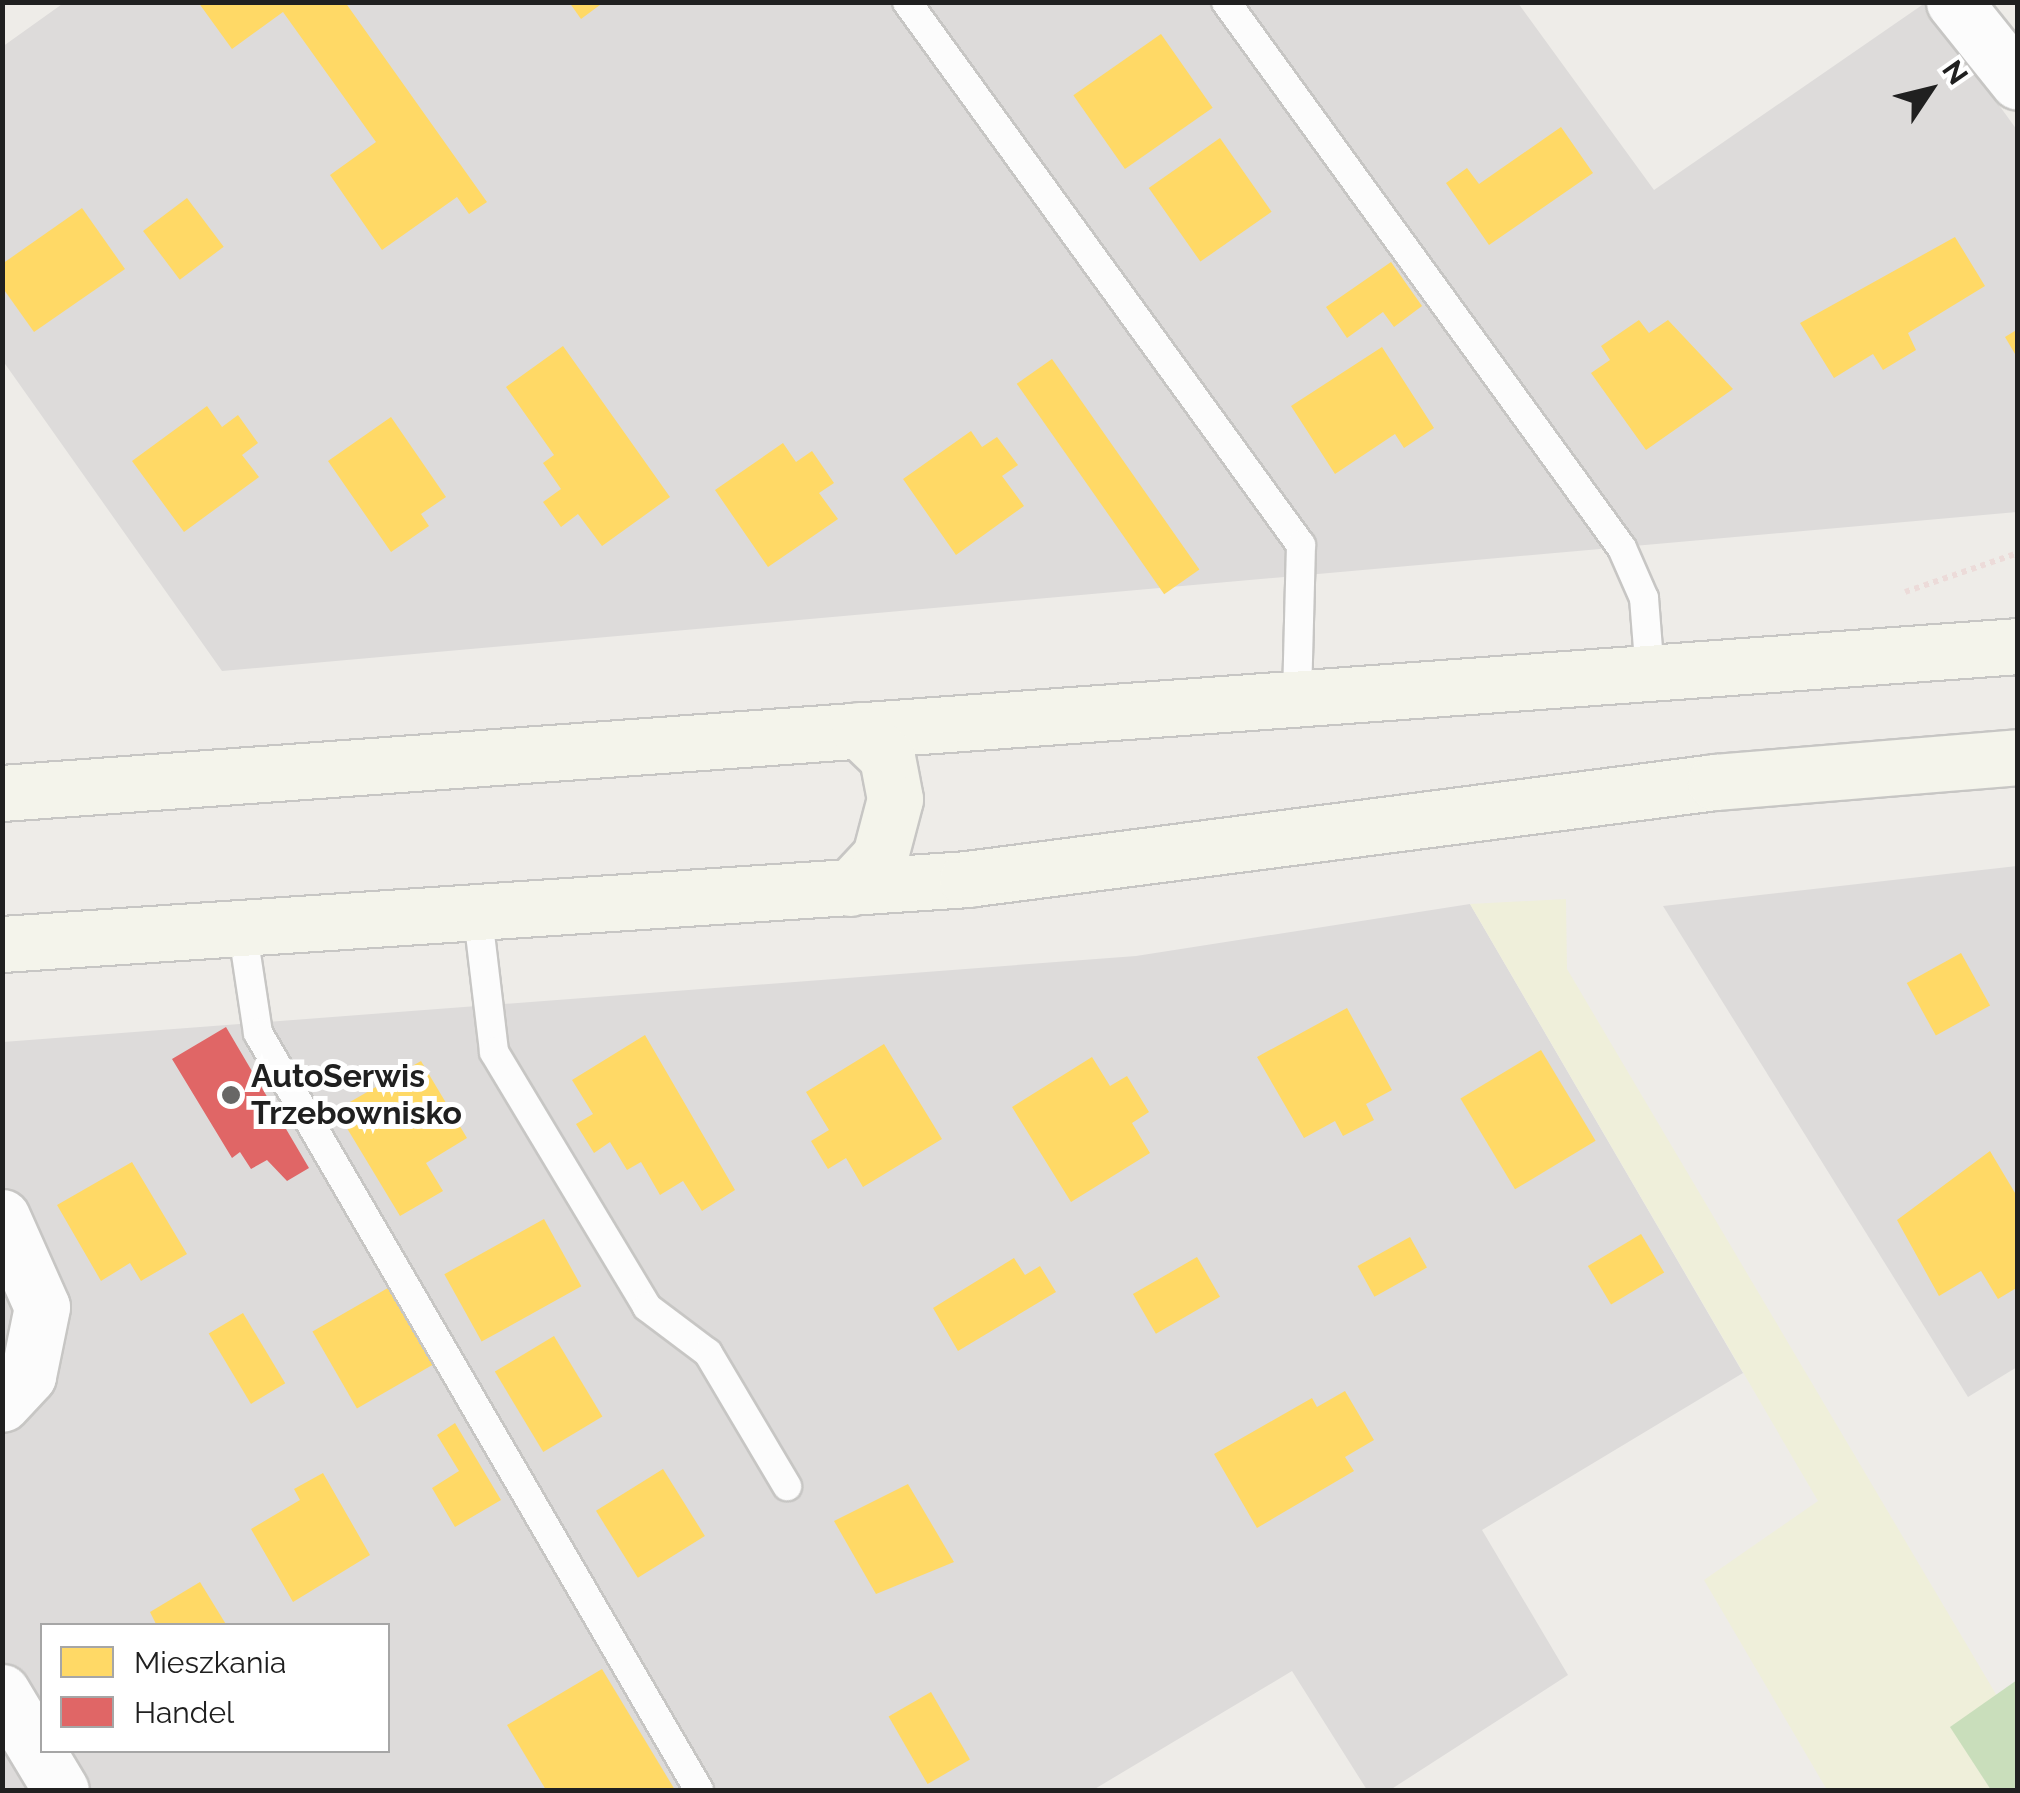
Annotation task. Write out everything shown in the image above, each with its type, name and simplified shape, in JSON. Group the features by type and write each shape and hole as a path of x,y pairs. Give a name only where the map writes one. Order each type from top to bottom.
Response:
{"main road":[{"path":"2,794 859,730 1297,702 2018,646"},
{"path":"850,888 880,856 895,798 887,757 859,730"},
{"path":"2,944 243,934 850,888 1716,782 2018,757"}],"street":[{"path":"1954,2 2017,84"},
{"path":"2,1218 42,1307 28,1376 2,1404"},
{"path":"2,1692 61,1790"}],"lane":[{"path":"906,2 1301,545 1297,702"},
{"path":"1226,2 1622,548 1644,598 1650,675"},
{"path":"478,917 494,1052 647,1307 708,1353 787,1486"},
{"path":"243,934 258,1033 698,1790"}],"path":[{"path":"1898,594 2018,553"}],"shaded area":[{"path":"65,2 1518,3 1654,190 1925,3 2017,130 2017,512 222,671 3,361 2,47"},
{"path":"2017,866 2017,1367 1968,1397 1663,906"},
{"path":"1470,904 1743,1373 1482,1530 1568,1675 1390,1790 1367,1790 1292,1671 1093,1790 3,1790 3,1042 1136,956"}],"green space":[{"path":"1566,899 1567,969 1997,1696 1951,1727 1991,1790 1827,1790 1704,1580 1818,1501 1470,904"},
{"path":"2017,1680 2017,1790 1991,1790 1950,1727"}],"building: Mieszkania":[{"path":"198,2 345,2 487,202 469,214 457,197 382,250 330,175 376,142 283,12 232,49"},
{"path":"569,2 604,2 581,19"},
{"path":"1161,34 1213,108 1125,169 1073,95"},
{"path":"1561,127 1593,173 1489,245 1446,183 1467,168 1479,184"},
{"path":"1220,138 1272,212 1200,262 1149,188"},
{"path":"187,198 224,247 180,280 143,231"},
{"path":"82,208 125,269 34,332 2,287 2,264"},
{"path":"1955,237 1985,286 1908,333 1916,350 1883,370 1873,354 1834,378 1800,323"},
{"path":"1391,262 1422,306 1394,327 1383,312 1347,338 1326,307"},
{"path":"1639,320 1649,333 1668,320 1733,389 1646,450 1591,373 1610,360 1601,346"},
{"path":"2018,329 2018,359 2005,337"},
{"path":"563,346 670,497 602,546 578,514 561,527 543,502 561,489 543,463 554,455 506,387"},
{"path":"1382,347 1434,428 1404,448 1395,434 1335,474 1291,406"},
{"path":"1052,359 1199,570 1164,594 1017,384"},
{"path":"207,406 222,427 238,415 258,443 242,455 259,477 184,532 132,461"},
{"path":"391,417 446,497 421,514 429,526 391,552 328,461"},
{"path":"971,431 982,447 997,437 1018,465 1002,476 1024,506 956,555 903,479"},
{"path":"783,443 796,462 812,451 834,483 819,493 838,519 768,567 715,490"},
{"path":"1961,953 1990,1005 1936,1036 1907,983"},
{"path":"1347,1008 1392,1090 1366,1104 1374,1120 1343,1136 1335,1121 1304,1138 1257,1057"},
{"path":"645,1035 735,1190 702,1211 683,1181 660,1195 641,1162 627,1170 610,1142 594,1153 576,1124 593,1114 572,1080"},
{"path":"884,1044 942,1139 863,1187 846,1158 828,1169 811,1141 829,1130 806,1092"},
{"path":"1541,1050 1596,1141 1515,1189 1460,1098"},
{"path":"1092,1057 1110,1086 1127,1076 1149,1112 1132,1123 1150,1153 1071,1202 1012,1107"},
{"path":"421,1061 467,1138 426,1163 443,1191 400,1216 336,1110"},
{"path":"1990,1151 2018,1198 2018,1287 1998,1299 1981,1271 1939,1296 1897,1220"},
{"path":"132,1162 187,1254 141,1281 130,1263 101,1281 57,1205"},
{"path":"544,1219 581,1286 482,1342 444,1274"},
{"path":"1641,1234 1664,1273 1611,1305 1588,1266"},
{"path":"1410,1237 1427,1268 1374,1297 1358,1266"},
{"path":"1197,1257 1220,1297 1156,1334 1133,1294"},
{"path":"1014,1258 1025,1275 1040,1266 1056,1292 958,1351 933,1308"},
{"path":"393,1285 438,1362 357,1409 312,1332"},
{"path":"243,1313 285,1383 251,1404 209,1334"},
{"path":"554,1336 602,1417 543,1452 495,1372"},
{"path":"1345,1391 1374,1440 1345,1457 1354,1471 1257,1528 1214,1454 1312,1398 1317,1407"},
{"path":"455,1423 501,1500 455,1527 432,1488 459,1471 437,1435"},
{"path":"663,1469 705,1536 638,1578 596,1511"},
{"path":"323,1473 370,1555 293,1602 251,1529 300,1500 294,1489"},
{"path":"908,1484 954,1562 876,1594 834,1521"},
{"path":"200,1582 225,1623 156,1623 150,1612"},
{"path":"602,1669 675,1790 546,1790 507,1725"},
{"path":"931,1692 970,1760 928,1784 889,1716"}],"building: Handel":[{"path":"226,1027 309,1168 287,1181 267,1160 251,1169 240,1152 232,1158 172,1059"}],"place":[{"name":"AutoSerwis Trzebownisko","path":"231,1095"}]}
